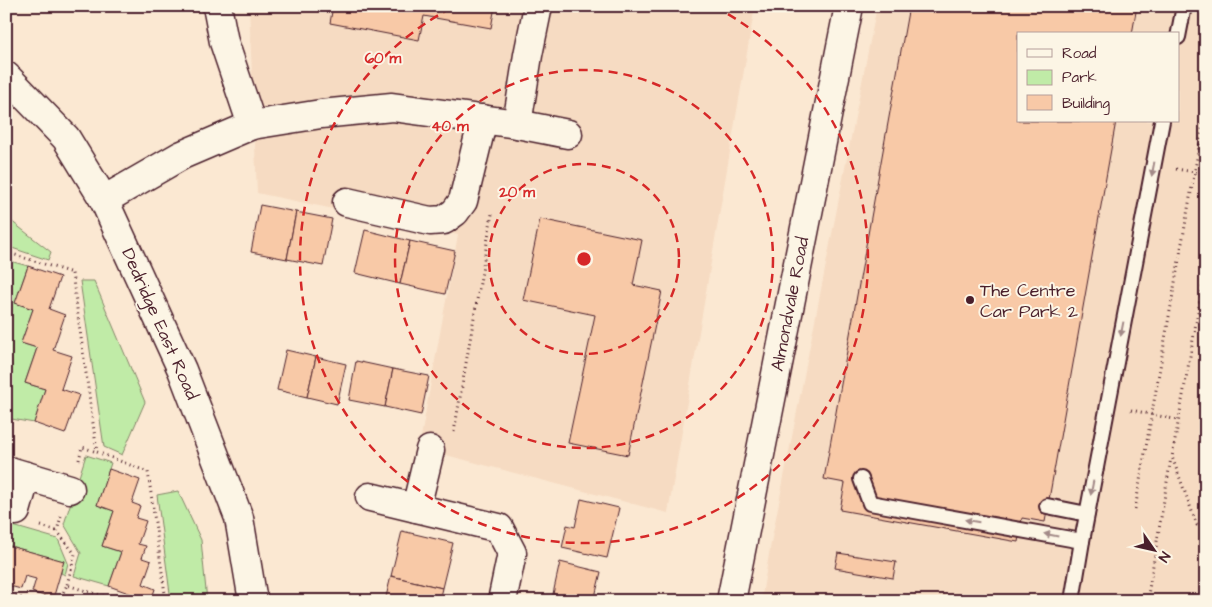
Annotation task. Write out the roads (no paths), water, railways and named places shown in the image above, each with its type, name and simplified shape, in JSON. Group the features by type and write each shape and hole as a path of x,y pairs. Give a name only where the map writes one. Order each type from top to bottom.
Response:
{"street":[{"path":"217,6 224,42 252,125"},
{"path":"517,124 538,6"},
{"name":"Almondvale Road","path":"731,601 849,6"},
{"name":"Dedridge East Road","path":"6,76 66,138 104,200 182,370 239,518 253,601"},
{"path":"104,200 182,156 252,125 321,114 392,107 517,124 568,134"},
{"path":"347,202 430,222 444,220 456,212 463,201 483,119"},
{"path":"416,508 430,450"},
{"path":"16,511 16,473 70,489"},
{"path":"382,495 416,508 499,528 512,553 502,601"}],"lane":[{"path":"1179,32 1184,6"},
{"path":"1072,601 1162,122"},
{"path":"861,479 870,503 1082,541"},
{"path":"1047,506 1087,514"}],"place":[{"name":"The Centre Car Park 2","path":"970,300"}]}
